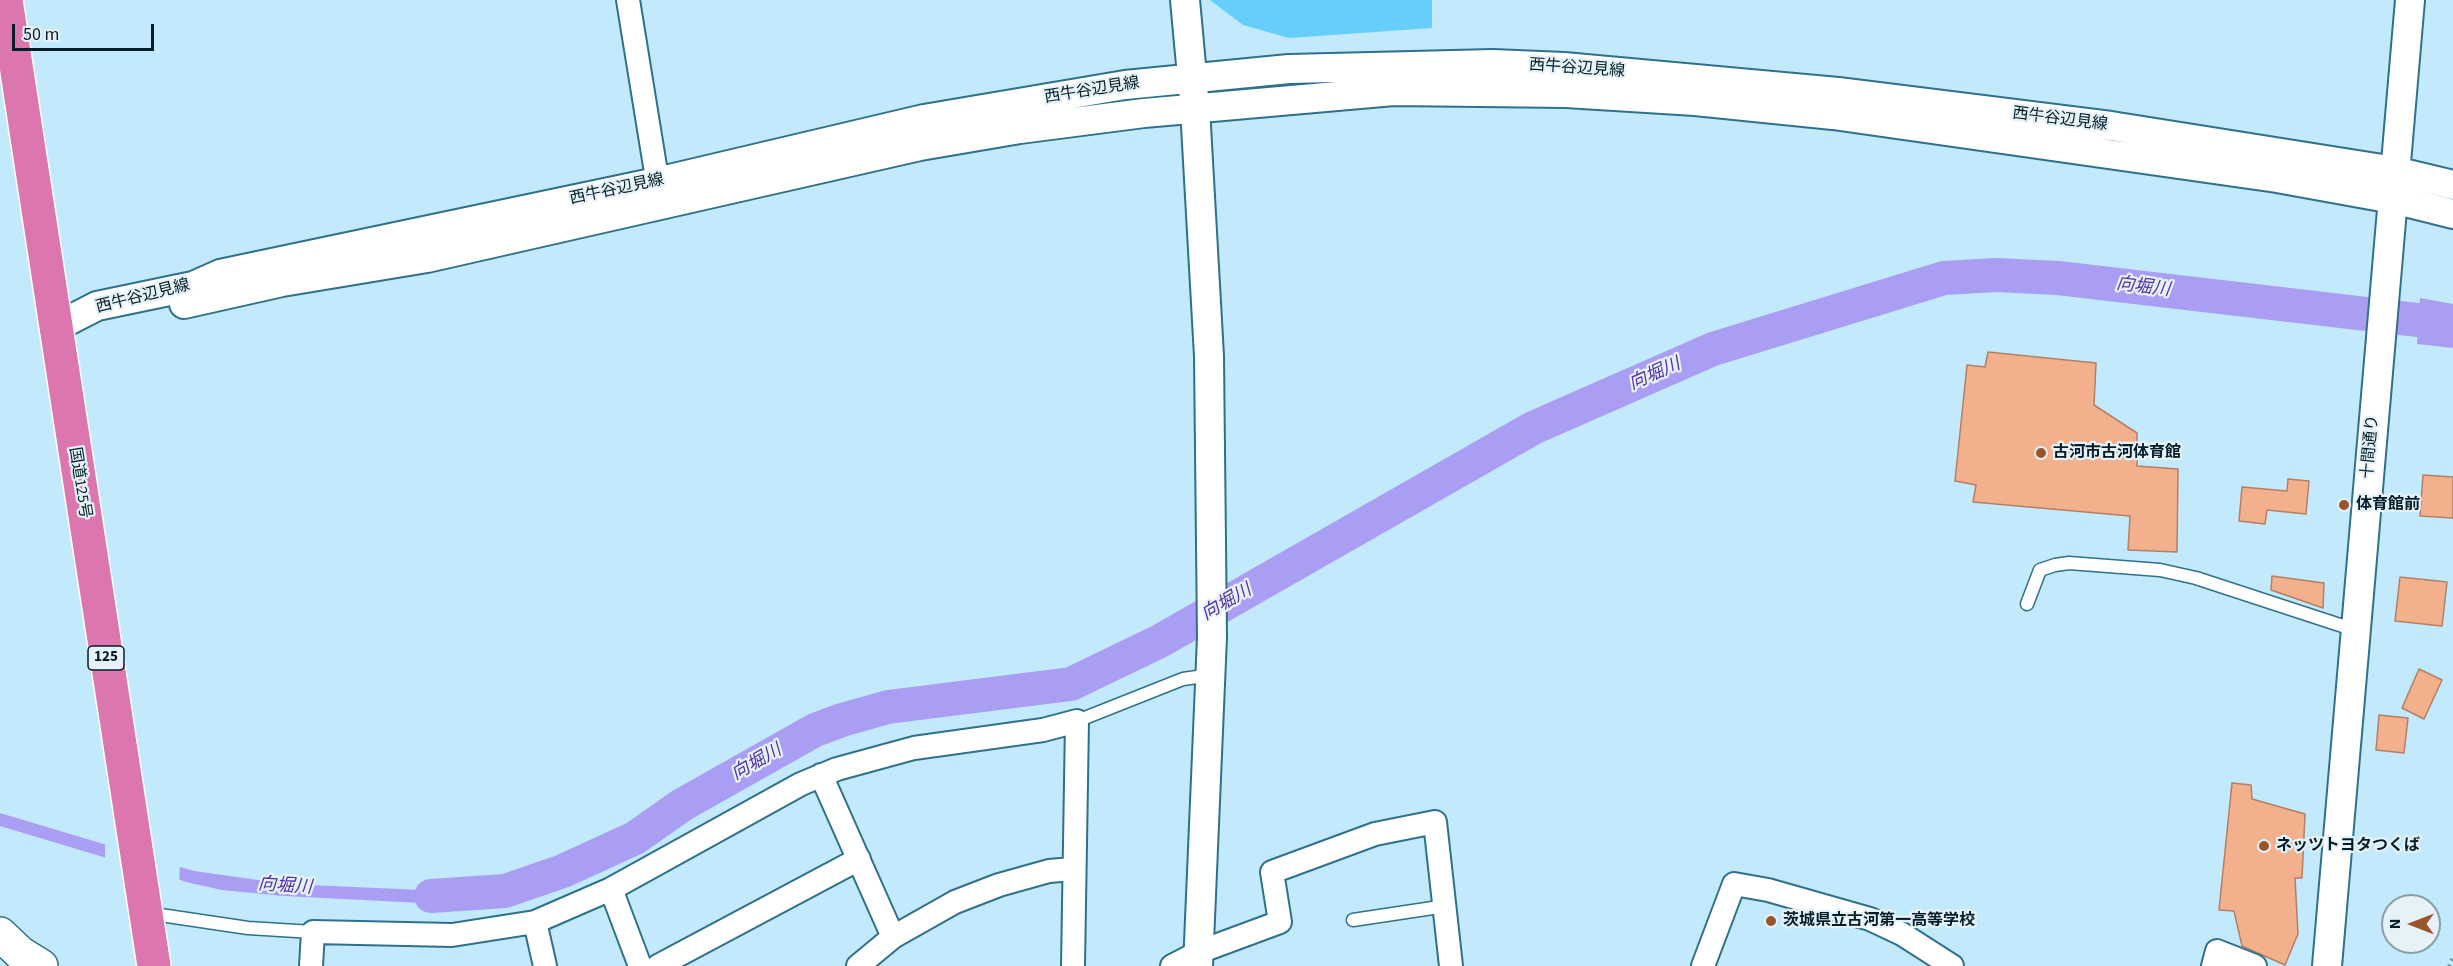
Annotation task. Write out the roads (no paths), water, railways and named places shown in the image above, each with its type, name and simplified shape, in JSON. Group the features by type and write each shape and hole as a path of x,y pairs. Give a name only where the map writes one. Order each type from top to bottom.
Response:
{"highway":[{"name":"国道125号","path":"6,0 154,966"}],"main road":[{"path":"0,934 20,953 41,966"}],"street":[{"path":"628,0 659,193"},
{"path":"1185,0 1195,108 1209,356 1212,637 1199,959"},
{"name":"十間通り","path":"2327,966 2410,0"},
{"name":"西牛谷辺見線","path":"56,327 101,324 282,282 427,258 924,119 1192,76 1289,69 1493,64 1576,68 1904,99 2110,126 2395,171 2453,185"},
{"name":"西牛谷辺見線","path":"659,193 1020,129 1195,108 1394,91 1566,93 1695,101 1833,115 2040,143 2277,178 2393,199 2453,214"},
{"path":"311,966 313,932 452,935 535,922 611,889 821,775 866,759 914,748 1043,730 1077,722 1073,966"},
{"path":"821,775 893,937"},
{"path":"1172,966 1199,959 1280,922 1272,872 1375,834 1435,822 1451,966"},
{"path":"658,966 859,859"},
{"path":"858,966 893,937 954,902 988,889 1049,871 1073,869"},
{"path":"1703,966 1734,884 1768,890 1870,919 1902,934 1952,966"},
{"path":"611,889 640,966"},
{"path":"535,922 545,966"},
{"path":"2213,966 2217,951 2255,966"}],"lane":[{"path":"2027,604 2040,570 2055,565 2068,563 2160,570 2196,578 2355,630"},
{"path":"1077,722 1183,679 1210,675"},
{"path":"144,901 248,928 313,932"},
{"path":"1353,920 1446,906"}],"water":[{"path":"2420,298 2453,304 2453,348 2417,344"},
{"path":"0,813 194,871 286,884 422,890 478,888 479,901 422,903 284,896 222,890 190,883 0,826"}],"waterway":[{"name":"向堀川","path":"431,896 505,891 563,871 635,838 682,805 815,730 842,720 888,707 1071,684 1160,641 1533,428 1713,349 1944,278 1996,275 2058,278 2453,324"}],"place":[{"name":"古河市古河体育館","path":"2041,453"},
{"name":"体育館前","path":"2344,505"},
{"name":"ネッツトヨタつくば","path":"2264,846"},
{"name":"茨城県立古河第一高等学校","path":"1771,921"}]}
